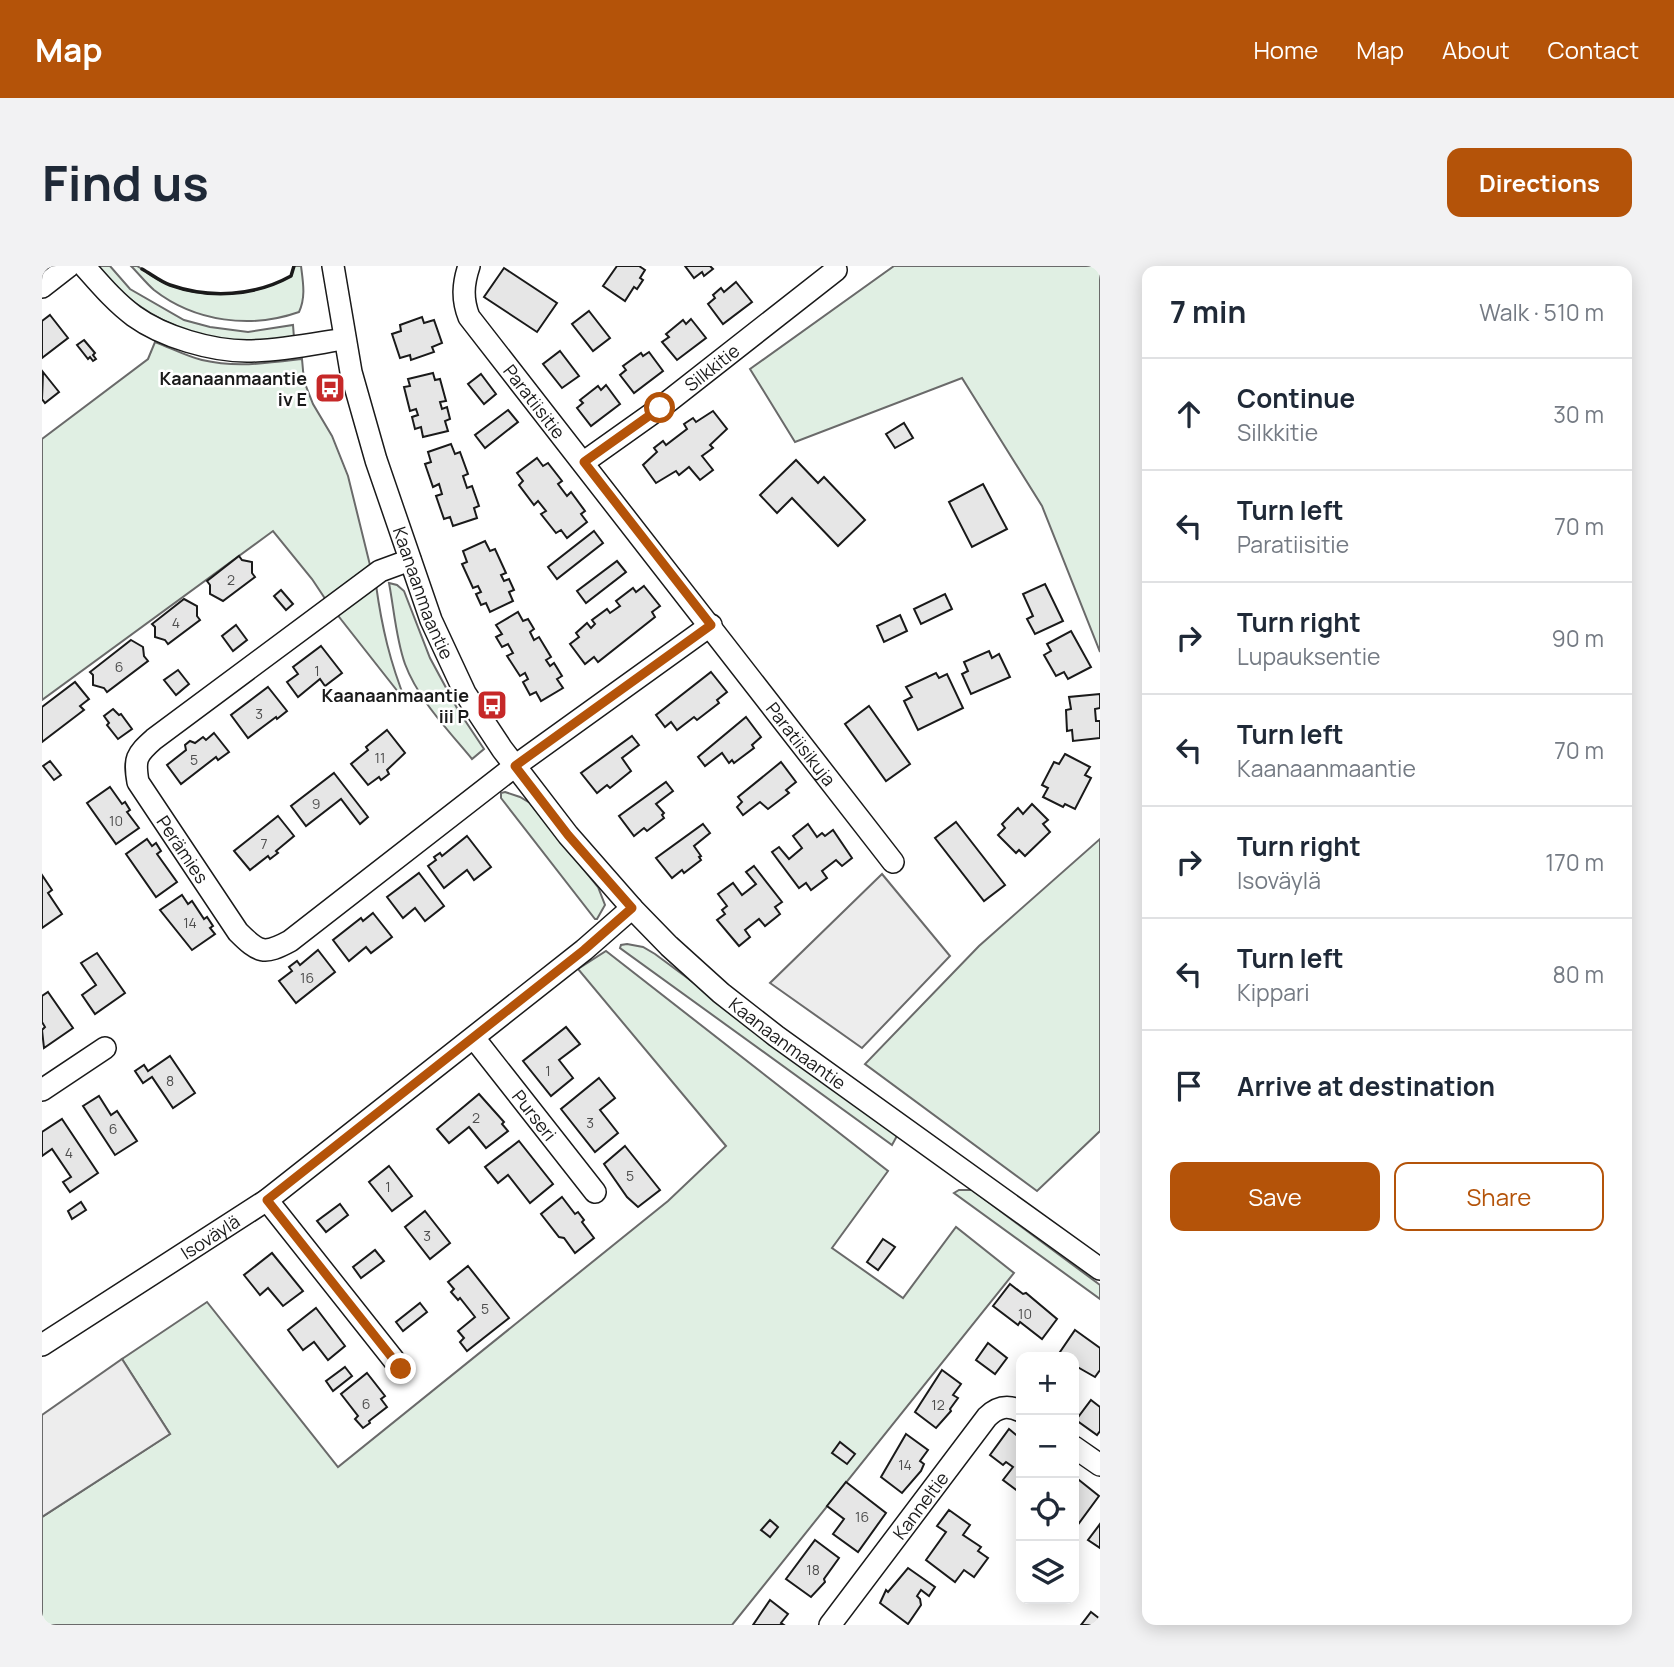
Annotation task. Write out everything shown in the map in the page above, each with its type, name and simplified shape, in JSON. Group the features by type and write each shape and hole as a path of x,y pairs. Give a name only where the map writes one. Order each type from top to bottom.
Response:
{"street":[{"path":"42,286 69,266"},
{"path":"85,266 107,292 134,316 153,327 200,345 246,351 344,339"},
{"name":"Kaanaanmaantie","path":"333,266 344,339 376,460 431,620 453,671 478,714 515,766 568,835 632,908 669,947 721,993 776,1036 1100,1269"},
{"name":"Paratiisitie","path":"469,266 463,289 469,317 711,625"},
{"name":"Silkkitie","path":"584,462 660,408 836,270"},
{"name":"Perämies","path":"411,560 380,571 154,739 141,751 135,763 138,782 238,932 253,947 264,951 274,950 290,941 515,766"},
{"path":"515,766 711,625"},
{"name":"Paratiisikuja","path":"711,625 893,862"},
{"name":"Isoväylä","path":"45,1338 267,1200 584,950 632,908"},
{"name":"Purseri","path":"474,1038 595,1192"},
{"path":"42,1090 105,1048"},
{"path":"267,1200 401,1369"},
{"name":"Kanneltie","path":"830,1625 987,1417 995,1409 1004,1407 1016,1410"},
{"path":"1079,1450 1100,1465"}],"green space":[{"path":"97,266 110,266 130,289 184,320 248,332 293,325 294,338 244,343 196,334 150,313 117,288"},
{"path":"131,266 137,266 157,279 185,290 232,294 277,283 291,276 294,266 301,266 303,301 299,312 262,320 243,321 205,316 170,301 154,290"},
{"path":"894,266 1100,266 1100,652 1042,506 962,378 795,442 750,369"},
{"path":"155,342 202,360 227,364 302,359 304,381 313,404 332,436 348,476 370,565 326,600 273,531 42,700 42,439 148,359"},
{"path":"389,583 404,591 430,658 458,710 484,749 472,759 434,714 411,677 399,644"},
{"path":"376,585 387,645 406,702 336,613"},
{"path":"505,792 530,803 598,887 605,905 597,919 501,798 501,793"},
{"path":"1100,839 1100,1131 1037,1191 865,1064 979,946"},
{"path":"621,945 643,947 655,954 898,1134 892,1145 620,948"},
{"path":"606,951 888,1171 832,1248 903,1298 956,1227 1014,1273 732,1625 42,1625 42,1517 170,1434 122,1359 207,1302 338,1467 668,1201 726,1146 578,969"},
{"path":"959,1190 972,1190 1100,1285 1100,1299 954,1193"}],"shaded area":[{"path":"882,874 950,956 862,1048 770,983"},
{"path":"122,1359 170,1434 42,1517 42,1415"}],"building":[{"path":"617,266 639,266 645,270 640,278 643,280 637,289 634,287 625,301 603,286"},
{"path":"685,266 710,266 713,269 704,276 702,272 694,278"},
{"path":"504,268 557,303 537,332 484,297"},
{"path":"736,282 752,302 723,324 708,304 721,288 724,292"},
{"path":"589,311 610,338 593,351 572,324"},
{"path":"50,315 68,338 42,358 42,321"},
{"path":"422,317 424,323 434,320 442,343 432,347 434,352 411,360 410,355 400,358 392,334 401,331 400,325"},
{"path":"691,319 706,338 677,360 662,342 669,337 666,334 683,320 686,324"},
{"path":"84,340 95,353 93,355 96,359 93,361 90,357 88,359 77,345"},
{"path":"560,351 579,376 562,388 543,364"},
{"path":"649,352 663,371 634,393 620,375 626,370 623,366 641,353 643,356"},
{"path":"43,372 59,392 45,403 42,399"},
{"path":"433,373 435,380 440,379 446,401 440,402 442,409 447,407 450,419 445,421 448,431 423,437 421,427 415,429 412,417 418,415 416,409 410,411 404,387 410,386 408,379"},
{"path":"481,374 496,394 484,404 468,384"},
{"path":"606,385 620,404 591,426 577,408 583,403 580,400 598,386 601,390"},
{"path":"508,410 518,422 485,448 475,435"},
{"path":"713,411 727,429 710,445 713,448 702,456 713,470 700,480 689,467 679,475 676,471 656,483 643,465 657,452 654,448 663,441 666,445 687,429 684,424 693,418 696,422"},
{"path":"904,423 913,438 895,448 886,434"},
{"path":"451,444 455,454 460,452 468,474 463,476 467,488 472,486 479,506 474,508 477,518 453,526 450,517 444,519 436,496 442,494 439,484 433,487 425,464 431,462 428,452"},
{"path":"537,458 543,466 548,463 562,481 558,484 567,496 571,492 585,511 581,514 587,522 567,538 561,530 556,533 541,514 546,511 538,501 534,505 519,485 523,481 517,473"},
{"path":"796,460 818,483 824,477 865,520 838,546 792,498 777,513 760,495"},
{"path":"983,484 1007,529 972,547 949,502"},
{"path":"594,531 603,543 557,579 548,567"},
{"path":"485,541 490,551 495,549 506,573 501,575 504,581 509,579 514,590 509,592 513,601 490,612 486,603 481,605 476,594 481,592 478,586 473,588 462,564 467,562 463,551"},
{"path":"239,556 242,560 252,562 252,573 255,577 223,601 210,594 207,581"},
{"path":"617,561 626,572 586,603 577,591"},
{"path":"1045,584 1063,621 1035,634 1027,619 1033,616 1023,594"},
{"path":"644,586 660,606 652,612 655,617 598,662 594,657 585,664 570,644 579,637 576,633 587,623 591,628 595,624 592,620 607,609 610,613 620,606 616,601 633,588 636,592"},
{"path":"281,590 293,604 286,610 274,596"},
{"path":"945,594 952,609 921,624 914,609"},
{"path":"184,599 197,606 200,620 168,644 155,637 155,627 152,624"},
{"path":"518,612 523,621 528,619 534,629 530,632 534,640 539,637 551,657 546,660 550,666 554,663 562,676 557,679 563,688 541,701 536,692 530,695 523,682 528,679 525,673 520,676 507,656 513,653 508,644 502,647 496,637 502,634 496,625"},
{"path":"900,615 907,631 884,642 877,626"},
{"path":"236,625 247,640 233,651 222,636"},
{"path":"1071,631 1091,667 1068,679 1064,672 1056,676 1044,655 1051,651 1047,644"},
{"path":"131,640 143,647 148,661 107,692 104,688 93,685 93,675 90,672"},
{"path":"321,646 342,673 325,686 320,679 298,697 287,682 298,674 293,667"},
{"path":"989,651 992,658 999,654 1010,677 971,694 962,674 968,671 964,662"},
{"path":"178,670 189,684 176,695 164,680"},
{"path":"711,672 727,692 717,700 719,703 697,720 694,717 677,730 671,722 665,727 656,715"},
{"path":"936,673 939,678 947,674 963,708 918,730 904,701 912,697 906,687"},
{"path":"75,682 89,699 80,706 84,710 42,742 42,707"},
{"path":"268,687 287,711 248,738 231,715"},
{"path":"1100,694 1100,708 1095,709 1096,721 1100,721 1100,738 1073,741 1072,730 1067,731 1066,710 1071,709 1069,697"},
{"path":"869,706 910,764 886,781 845,724"},
{"path":"113,709 121,714 132,729 118,739 107,725 109,723 104,716"},
{"path":"746,717 761,737 752,745 754,748 734,763 732,760 729,763 722,753 705,766 698,757"},
{"path":"387,730 405,753 387,770 389,774 368,785 351,764"},
{"path":"214,733 229,752 218,760 216,757 181,784 167,765 186,750 185,745 190,741 195,743 203,737 206,740"},
{"path":"632,736 639,745 622,758 631,771 610,788 607,785 597,793 581,773"},
{"path":"1065,754 1090,767 1085,775 1091,778 1075,809 1065,804 1063,807 1043,797 1048,788 1042,785 1054,762 1059,764"},
{"path":"50,761 61,775 54,780 43,766"},
{"path":"781,762 796,782 786,790 789,793 768,809 760,802 743,815 737,807 742,802 738,797"},
{"path":"334,773 368,817 360,824 341,799 306,826 291,806"},
{"path":"666,782 673,791 656,804 664,813 664,818 647,831 644,828 634,836 619,816"},
{"path":"110,787 122,804 125,802 130,810 127,812 139,828 116,844 87,803"},
{"path":"1032,804 1048,820 1043,824 1050,832 1025,856 1019,850 1016,853 998,835 1005,828 1002,824 1018,808 1023,814"},
{"path":"278,816 294,836 276,851 278,853 270,859 268,856 250,870 234,851"},
{"path":"956,822 1005,885 984,901 935,838"},
{"path":"703,824 710,833 694,846 701,860 672,878 656,858"},
{"path":"808,824 817,837 822,833 825,836 833,830 852,858 842,866 836,860 822,871 827,878 811,890 806,883 799,888 772,852 779,847 789,859 802,848 793,836"},
{"path":"467,836 491,867 474,880 467,870 444,888 428,866 436,860 434,857 440,853 442,856"},
{"path":"147,839 152,846 156,843 161,851 157,854 177,882 156,897 126,854"},
{"path":"754,866 782,902 775,907 780,914 765,926 759,919 745,930 750,937 739,946 717,920 725,914 722,910 727,906 718,894 733,883 742,895 756,884 746,872"},
{"path":"419,873 444,906 425,921 415,908 403,918 387,897"},
{"path":"42,875 52,890 48,893 62,914 42,928"},
{"path":"182,895 188,904 192,901 204,919 207,917 215,934 192,950 160,910"},
{"path":"373,913 392,937 371,953 366,947 349,961 333,940 361,918 363,921"},
{"path":"318,950 335,972 296,1003 279,981 292,971 289,967 297,961 300,965"},
{"path":"97,953 125,993 95,1014 82,995 96,985 81,963"},
{"path":"48,992 73,1028 44,1048 42,996"},
{"path":"566,1027 580,1044 559,1060 573,1078 551,1096 523,1061"},
{"path":"170,1056 195,1093 173,1108 152,1077 143,1083 135,1071 144,1065 148,1071"},
{"path":"599,1078 615,1098 600,1110 618,1133 595,1152 561,1109"},
{"path":"479,1094 504,1122 502,1124 508,1131 486,1148 469,1127 449,1143 437,1129"},
{"path":"99,1096 111,1115 117,1111 137,1141 115,1155 83,1106"},
{"path":"62,1119 98,1173 70,1192 63,1182 71,1177 52,1149 42,1156 42,1132"},
{"path":"519,1141 553,1184 530,1203 508,1175 498,1183 485,1167"},
{"path":"625,1146 660,1190 638,1207 627,1197 604,1164"},
{"path":"389,1166 412,1196 392,1211 369,1182"},
{"path":"562,1197 575,1214 578,1212 594,1238 575,1253 541,1214"},
{"path":"81,1202 86,1210 72,1219 68,1211"},
{"path":"340,1204 348,1215 326,1232 317,1221"},
{"path":"425,1211 450,1243 430,1259 405,1227"},
{"path":"883,1239 895,1247 878,1270 867,1262"},
{"path":"375,1250 384,1261 361,1278 353,1267"},
{"path":"272,1253 303,1291 283,1306 268,1288 260,1295 244,1275"},
{"path":"468,1266 509,1318 467,1351 460,1342 464,1338 458,1331 475,1317 460,1298 458,1300 451,1292 454,1289 448,1282"},
{"path":"1010,1284 1023,1294 1026,1293 1057,1319 1042,1339 993,1306"},
{"path":"420,1303 427,1312 403,1331 396,1322"},
{"path":"316,1308 345,1346 328,1360 314,1342 303,1350 288,1330"},
{"path":"1075,1330 1100,1348 1100,1370 1095,1377 1079,1368 1079,1352 1060,1352"},
{"path":"988,1343 1007,1358 995,1374 976,1360"},
{"path":"345,1367 352,1376 333,1391 326,1381"},
{"path":"942,1370 961,1384 953,1395 958,1398 951,1411 936,1428 915,1412"},
{"path":"367,1373 385,1396 381,1399 387,1407 363,1428 355,1419 358,1416 341,1394"},
{"path":"1091,1400 1100,1407 1100,1431 1097,1435 1079,1422 1079,1416"},
{"path":"1009,1429 1016,1435 1016,1490 1003,1480 1013,1467 1006,1462 1003,1465 990,1455"},
{"path":"906,1434 928,1450 920,1461 924,1464 921,1471 902,1493 881,1477"},
{"path":"840,1442 855,1454 847,1464 832,1453"},
{"path":"1079,1480 1099,1496 1079,1523"},
{"path":"846,1482 886,1513 858,1552 833,1534 844,1519 827,1506"},
{"path":"949,1510 970,1525 963,1535 981,1547 978,1551 988,1558 974,1577 964,1570 955,1582 926,1560 946,1532 937,1526"},
{"path":"770,1520 778,1527 770,1537 761,1530"},
{"path":"1100,1524 1100,1548 1088,1540"},
{"path":"815,1540 839,1558 824,1579 825,1582 811,1597 786,1579"},
{"path":"908,1568 935,1587 929,1596 921,1590 917,1596 921,1605 908,1624 880,1603 886,1590 888,1592"},
{"path":"770,1600 788,1614 781,1623 784,1625 753,1625"},
{"path":"1091,1612 1100,1619 1100,1625 1081,1625"}],"wall":[{"path":"142,269 170,285 216,294 247,291 277,283 291,276 294,266"}],"place":[{"name":"Kaanaanmaantie iv E","path":"330,388"},
{"name":"Kaanaanmaantie iii P","path":"492,705"}],"route":[{"path":"401,1369 267,1200 584,950 632,908 568,835 515,766 711,625 584,462 660,408"}]}
